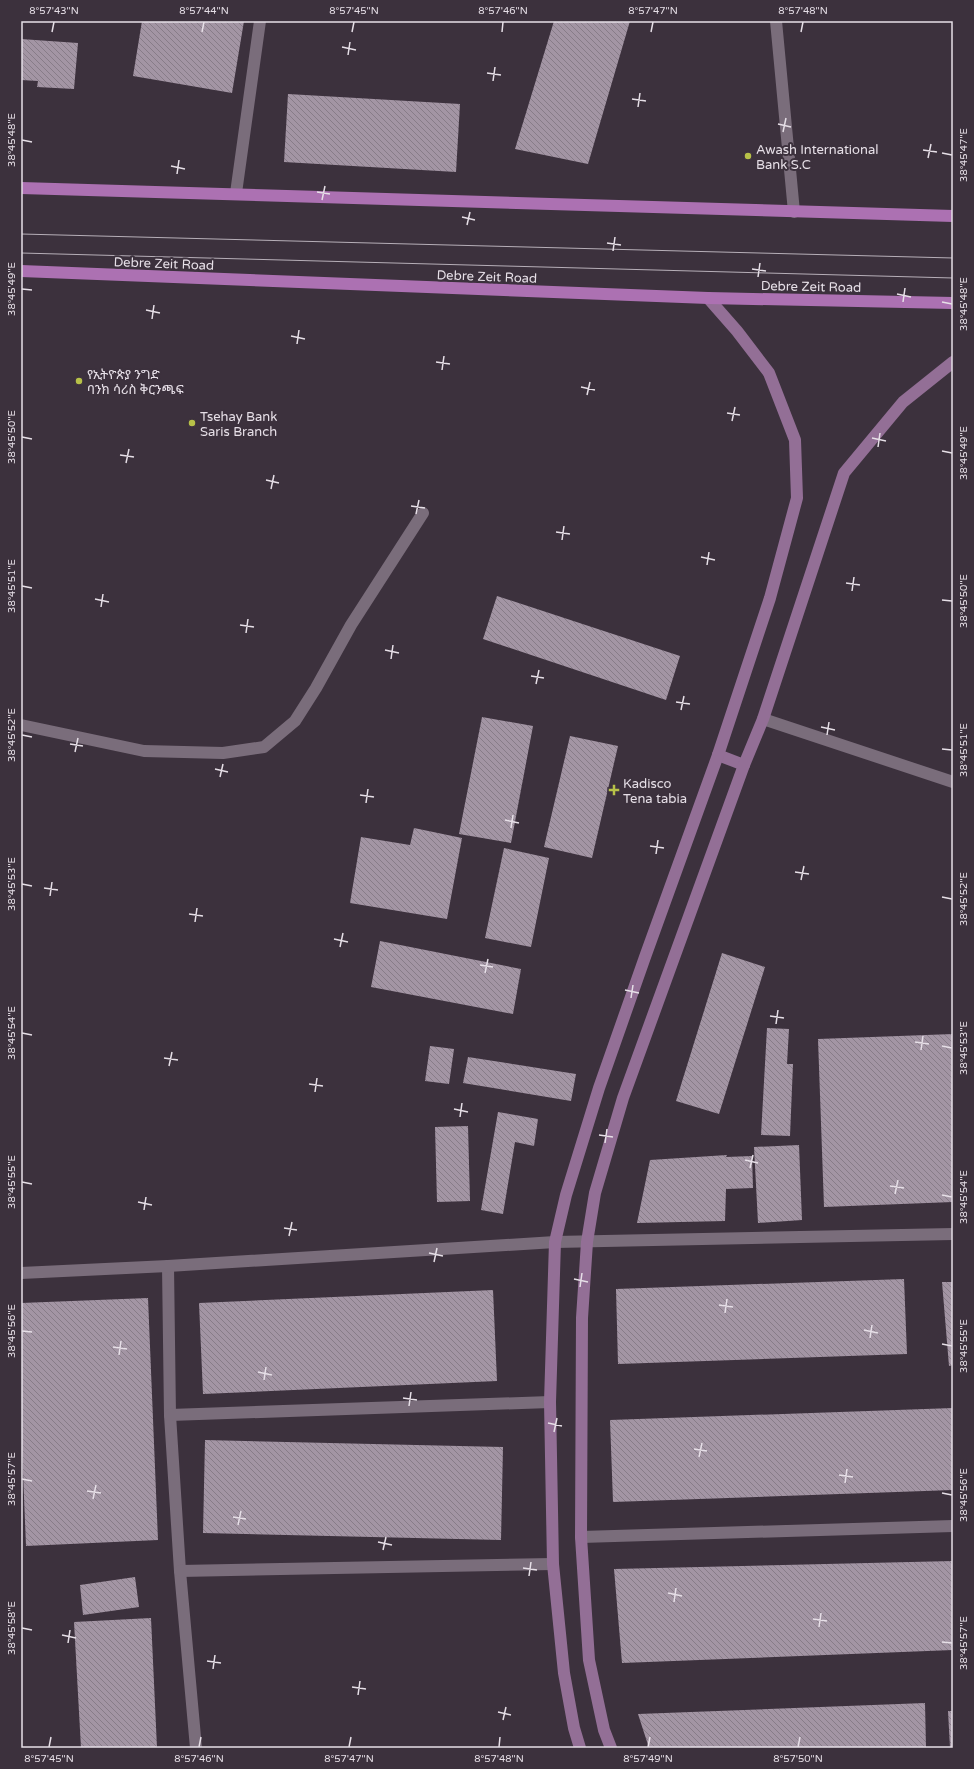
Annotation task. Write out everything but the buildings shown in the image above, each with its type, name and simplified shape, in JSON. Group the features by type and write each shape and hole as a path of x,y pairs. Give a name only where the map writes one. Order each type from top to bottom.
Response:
{"main road":[{"path":"21,188 236,193 953,216"},
{"name":"Debre Zeit Road","path":"21,271 708,298 953,303"}],"street":[{"path":"236,193 260,21"},
{"path":"776,21 794,212"},
{"path":"580,1748 574,1728 564,1673 553,1564 550,1402 555,1242 566,1195 599,1088 718,755 770,598 797,498 795,440 769,373 737,331 708,298"},
{"path":"611,1748 604,1730 589,1660 581,1537 582,1318 587,1242 595,1193 623,1098 744,765 763,719 844,473 903,402 953,362"},
{"path":"21,725 144,750 223,753 264,747 295,722 351,625 423,513"},
{"path":"763,719 953,782"},
{"path":"718,755 744,765"},
{"path":"21,1273 168,1266 555,1242 953,1234"},
{"path":"168,1266 170,1415 180,1571 196,1748"},
{"path":"170,1415 550,1402"},
{"path":"581,1537 953,1526"},
{"path":"180,1571 553,1564"}],"tram line":[{"path":"21,234 953,258"},
{"path":"21,253 953,278"}],"place":[{"name":"Awash International Bank S.C","path":"748,156"},
{"name":"የኢትዮጵያ ንግድ ባንክ ሳሪስ ቅርንጫፍ","path":"79,381"},
{"name":"Tsehay Bank Saris Branch","path":"192,423"},
{"name":"Kadisco Tena tabia","path":"614,790"}]}
